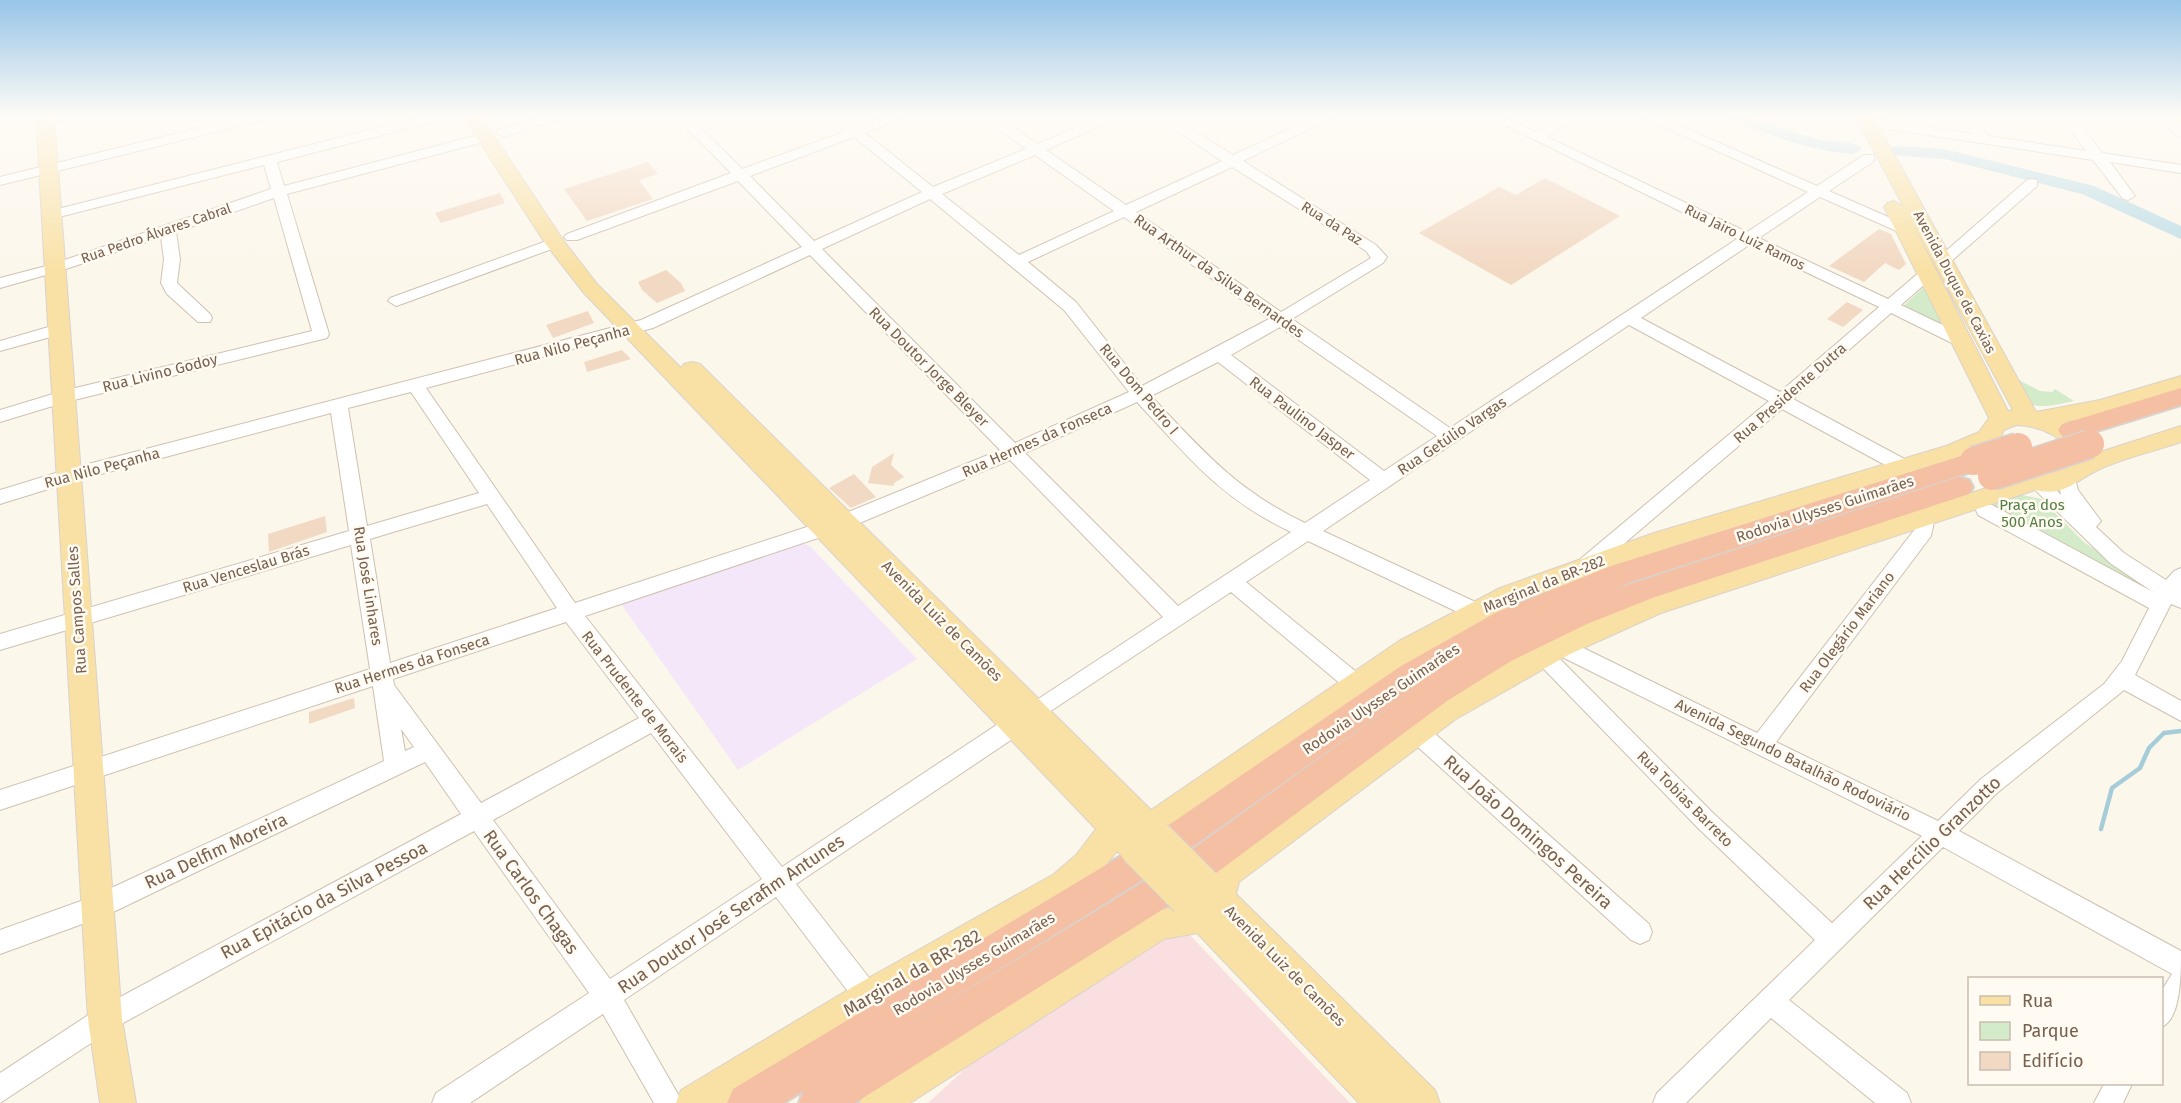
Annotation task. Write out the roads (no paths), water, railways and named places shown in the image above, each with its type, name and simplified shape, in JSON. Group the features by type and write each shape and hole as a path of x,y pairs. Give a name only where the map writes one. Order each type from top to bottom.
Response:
{"highway":[{"name":"Rodovia Ulysses Guimarães","path":"2078,455 2181,396"},
{"name":"Rodovia Ulysses Guimarães","path":"747,1103 1156,852 1443,655 1541,604 1663,550 1983,469 2078,455 2181,414"},
{"name":"Rodovia Ulysses Guimarães","path":"819,1103 1180,879 1470,670 1530,637 1576,616 1983,469"},
{"path":"1663,550 1689,542 1732,520"},
{"path":"1696,573 1791,560"}],"main road":[{"name":"Rua Campos Salles","path":"48,167 105,1019 118,1103"},
{"name":"Avenida Luiz de Camões","path":"516,167 564,240 600,275 638,327 1024,719 1146,837 1384,1103"},
{"name":"Avenida Duque de Caxias","path":"1874,167 1906,230 1936,267 2033,418"},
{"name":"Avenida Duque de Caxias","path":"1889,167 1936,267 1964,342 1995,430 1991,450 2003,465 2035,483"},
{"path":"1732,520 1904,467 1995,430 2033,418 2092,410 2181,383"},
{"path":"878,1103 1158,925 1203,900 1220,884 1228,872 1416,731 1472,694 1551,650 1652,606 2035,483 2048,484 2078,455 2082,455 2071,437 2054,425 2033,418"},
{"path":"2078,455 2176,440"},
{"name":"Marginal da BR-282","path":"1146,837 1357,684 1409,649 1475,611 1509,595 1585,566 1663,550"},
{"name":"Avenida Luiz de Camões","path":"1024,719 1114,827 1146,837"},
{"name":"Marginal da BR-282","path":"694,1103 868,997 1065,884 1100,854 1114,827"},
{"name":"Avenida Luiz de Camões","path":"1203,900 1422,1103"}],"street":[{"path":"0,181 46,167"},
{"path":"51,216 233,167"},
{"path":"271,167 277,192"},
{"name":"Rua Pedro Álvares Cabral","path":"0,283 55,268 277,192 370,167"},
{"name":"Rua Doutor Jorge Bleyer","path":"733,167 1177,618"},
{"path":"396,301 760,167"},
{"name":"Rua Dom Pedro I","path":"901,167 1018,261 1070,306 1140,395 1215,476 1254,503 1307,532 1475,611"},
{"name":"Rua Nilo Peçanha","path":"0,497 69,476 638,327 992,167"},
{"name":"Rua Arthur da Silva Bernardes","path":"1063,167 1450,437"},
{"path":"1018,261 1218,167"},
{"name":"Rua da Paz","path":"1242,167 1371,248 1379,256"},
{"name":"Rua Jairo Luiz Ramos","path":"1600,167 1964,342"},
{"path":"1763,167 1906,230"},
{"name":"Rua Getúlio Vargas","path":"1024,719 1855,167"},
{"path":"2106,167 2128,196"},
{"name":"Rua Presidente Dutra","path":"1585,566 1652,512 2032,183"},
{"name":"Rua Livino Godoy","path":"0,416 63,397 321,334 277,192"},
{"path":"168,229 172,260 168,284 204,318"},
{"name":"Rua Hermes da Fonseca","path":"0,800 383,681 570,612 833,525 1013,452 1140,395 1270,327 1375,264 1379,256"},
{"path":"1629,318 1904,467"},
{"path":"0,346 59,329"},
{"name":"Rua Paulino Jasper","path":"1220,355 1384,480"},
{"name":"Rua Prudente de Morais","path":"416,386 570,612 868,997"},
{"name":"Rua José Linhares","path":"339,406 396,766"},
{"path":"2078,455 2069,492 2076,504 2101,531 2174,591"},
{"path":"2035,483 2096,541 2174,591"},
{"name":"Rua Venceslau Brás","path":"0,642 491,496"},
{"path":"1985,510 2174,591"},
{"path":"1652,512 1650,527 1663,550"},
{"name":"Rua Olegário Mariano","path":"1761,745 1924,531 1925,517"},
{"path":"1232,582 1357,684"},
{"name":"Rua Hercílio Granzotto","path":"1667,1103 1989,786 2100,701 2122,678 2174,591"},
{"name":"Avenida Segundo Batalhão Rodoviário","path":"1551,650 1761,745 1941,833 2063,896 2181,964"},
{"name":"Rua Tobias Barreto","path":"1551,650 1706,821 1832,940"},
{"path":"2122,678 2181,712"},
{"name":"Rua Carlos Chagas","path":"383,681 477,818 607,996 669,1103"},
{"name":"Rua Doutor José Serafim Antunes","path":"446,1103 1024,719"},
{"name":"Rua Epitácio da Silva Pessoa","path":"0,1089 105,1019 654,722"},
{"name":"Rua João Domingos Pereira","path":"1416,731 1640,932"},
{"name":"Rua Delfim Moreira","path":"0,942 98,907 429,750"},
{"path":"2163,1012 2181,982"},
{"path":"1770,1001 1897,1103"},
{"path":"2108,1103 2119,1085"}],"waterway":[{"path":"1998,167 2088,190 2181,233"},
{"path":"2101,829 2112,788 2140,768 2149,748 2164,733 2181,731"}],"park label":[{"name":"Praça dos 500 Anos","path":"2032,514"}]}
